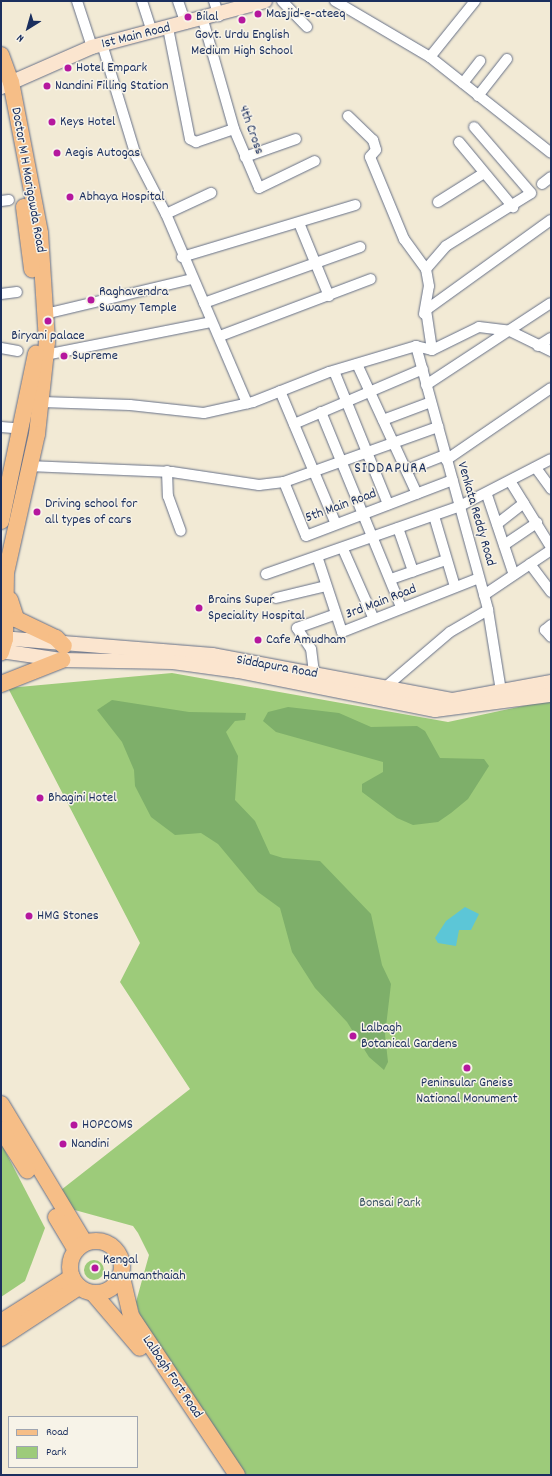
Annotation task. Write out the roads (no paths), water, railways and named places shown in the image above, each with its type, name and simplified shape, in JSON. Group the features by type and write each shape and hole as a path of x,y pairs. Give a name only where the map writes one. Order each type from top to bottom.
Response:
{"main road":[{"name":"1st Main Road","path":"4,86 97,46 152,30 168,28 219,16 265,1"},
{"name":"Doctor M H Marigowda Road","path":"1,55 4,86 21,186 36,316 36,353 22,429 1,518"},
{"name":"Doctor M H Marigowda Road","path":"2,646 6,573 42,402 45,355 45,314 40,233 4,86"},
{"path":"6,573 16,619 56,638 63,653"},
{"path":"2,646 63,653"},
{"path":"1,684 63,653"},
{"name":"Siddapura Road","path":"63,653 195,653 314,673 435,710 551,695"},
{"name":"Siddapura Road","path":"63,653 173,662 238,670 381,694 452,700 551,682"},
{"path":"1,1104 81,1247"},
{"path":"1,1129 81,1247"},
{"path":"1,1322 81,1286 106,1291 121,1273 122,1264 114,1248 94,1241 81,1247 70,1266 81,1286"},
{"name":"Lalbagh Fort Road","path":"121,1273 131,1316 237,1475"},
{"path":"1,1338 81,1286"},
{"name":"Lalbagh Fort Road","path":"81,1286 137,1344 224,1475"}],"street":[{"path":"77,1 97,46 136,156 166,214 182,257 204,303 211,322 220,336 247,403"},
{"path":"142,1 152,30"},
{"path":"178,1 186,24"},
{"path":"214,1 219,16"},
{"path":"282,1 307,27"},
{"path":"335,1 430,57 551,153"},
{"path":"430,57 472,2"},
{"name":"4th Cross","path":"204,20 234,129 258,188 315,161"},
{"path":"168,28 190,139 196,142 234,129"},
{"path":"478,96 507,59"},
{"path":"463,84 480,62"},
{"path":"348,116 373,140 376,150 370,157 404,239 426,269 429,286 424,314 432,350"},
{"path":"426,269 446,246 513,207 531,193 474,127"},
{"path":"245,157 296,139"},
{"path":"459,142 513,207"},
{"path":"438,202 484,173"},
{"path":"542,184 551,177"},
{"path":"166,214 211,193"},
{"path":"182,257 356,206"},
{"path":"424,314 551,220"},
{"path":"299,223 329,296"},
{"path":"204,303 360,247"},
{"path":"45,314 192,279"},
{"path":"220,336 371,279"},
{"path":"1,294 17,292"},
{"path":"426,385 551,303"},
{"path":"45,355 211,322"},
{"path":"42,402 130,405 204,413 247,403 334,371 416,346 432,350 479,326 510,331 538,346 551,351"},
{"path":"538,346 551,338"},
{"name":"Venkata Reddy Road","path":"416,346 445,457 453,480 488,610 501,691"},
{"path":"1,348 18,351"},
{"path":"357,364 417,494"},
{"path":"294,424 370,393 423,369"},
{"path":"334,371 388,504"},
{"path":"407,470 445,457 551,388"},
{"path":"280,391 336,524"},
{"path":"383,420 431,402"},
{"path":"321,412 343,462 371,537 401,607"},
{"path":"1,427 22,429"},
{"path":"28,466 167,471 258,485 284,482 368,454 438,427"},
{"path":"266,574 318,559 371,537 460,506 487,495 551,459"},
{"path":"536,468 551,489"},
{"path":"167,471 168,496 181,531"},
{"name":"5th Main Road","path":"284,482 306,536 363,513 453,480"},
{"path":"484,596 551,549 537,523 510,481"},
{"path":"487,495 514,575"},
{"path":"497,524 524,503"},
{"path":"434,516 455,587"},
{"path":"504,545 537,523"},
{"path":"398,528 413,571"},
{"path":"344,549 373,617"},
{"name":"3rd Main Road","path":"318,559 342,632 373,617 479,578"},
{"path":"390,579 446,560"},
{"path":"530,564 551,592"},
{"path":"276,598 326,586"},
{"path":"381,694 450,632 488,610"},
{"path":"314,673 311,649 297,628 336,614"}],"water":[{"path":"465,907 479,914 471,930 459,930 456,946 438,943 435,938 446,921"}],"place":[{"name":"Masjid-e-ateeq","path":"258,14"},
{"name":"Bilal","path":"188,17"},
{"name":"Govt. Urdu English Medium High School","path":"242,20"},
{"name":"Hotel Empark","path":"68,68"},
{"name":"Nandini Filling Station","path":"47,86"},
{"name":"Keys Hotel","path":"52,122"},
{"name":"Aegis Autogas","path":"57,153"},
{"name":"Abhaya Hospital","path":"70,197"},
{"name":"Raghavendra Swamy Temple","path":"91,300"},
{"name":"Biryani palace","path":"48,321"},
{"name":"Supreme","path":"64,356"},
{"name":"Driving school for all types of cars","path":"37,512"},
{"name":"Brains Super Speciality Hospital","path":"199,608"},
{"name":"Cafe Amudham","path":"258,640"},
{"name":"Bhagini Hotel","path":"40,798"},
{"name":"HMG Stones","path":"29,916"},
{"name":"Lalbagh Botanical Gardens","path":"353,1036"},
{"name":"Peninsular Gneiss National Monument","path":"467,1068"},
{"name":"HOPCOMS","path":"74,1125"},
{"name":"Nandini","path":"63,1144"},
{"name":"Kengal Hanumanthaiah","path":"95,1268"}],"district":[{"name":"SIDDAPURA","path":"391,470"}],"park label":[{"name":"Bonsai Park","path":"390,1203"}]}
